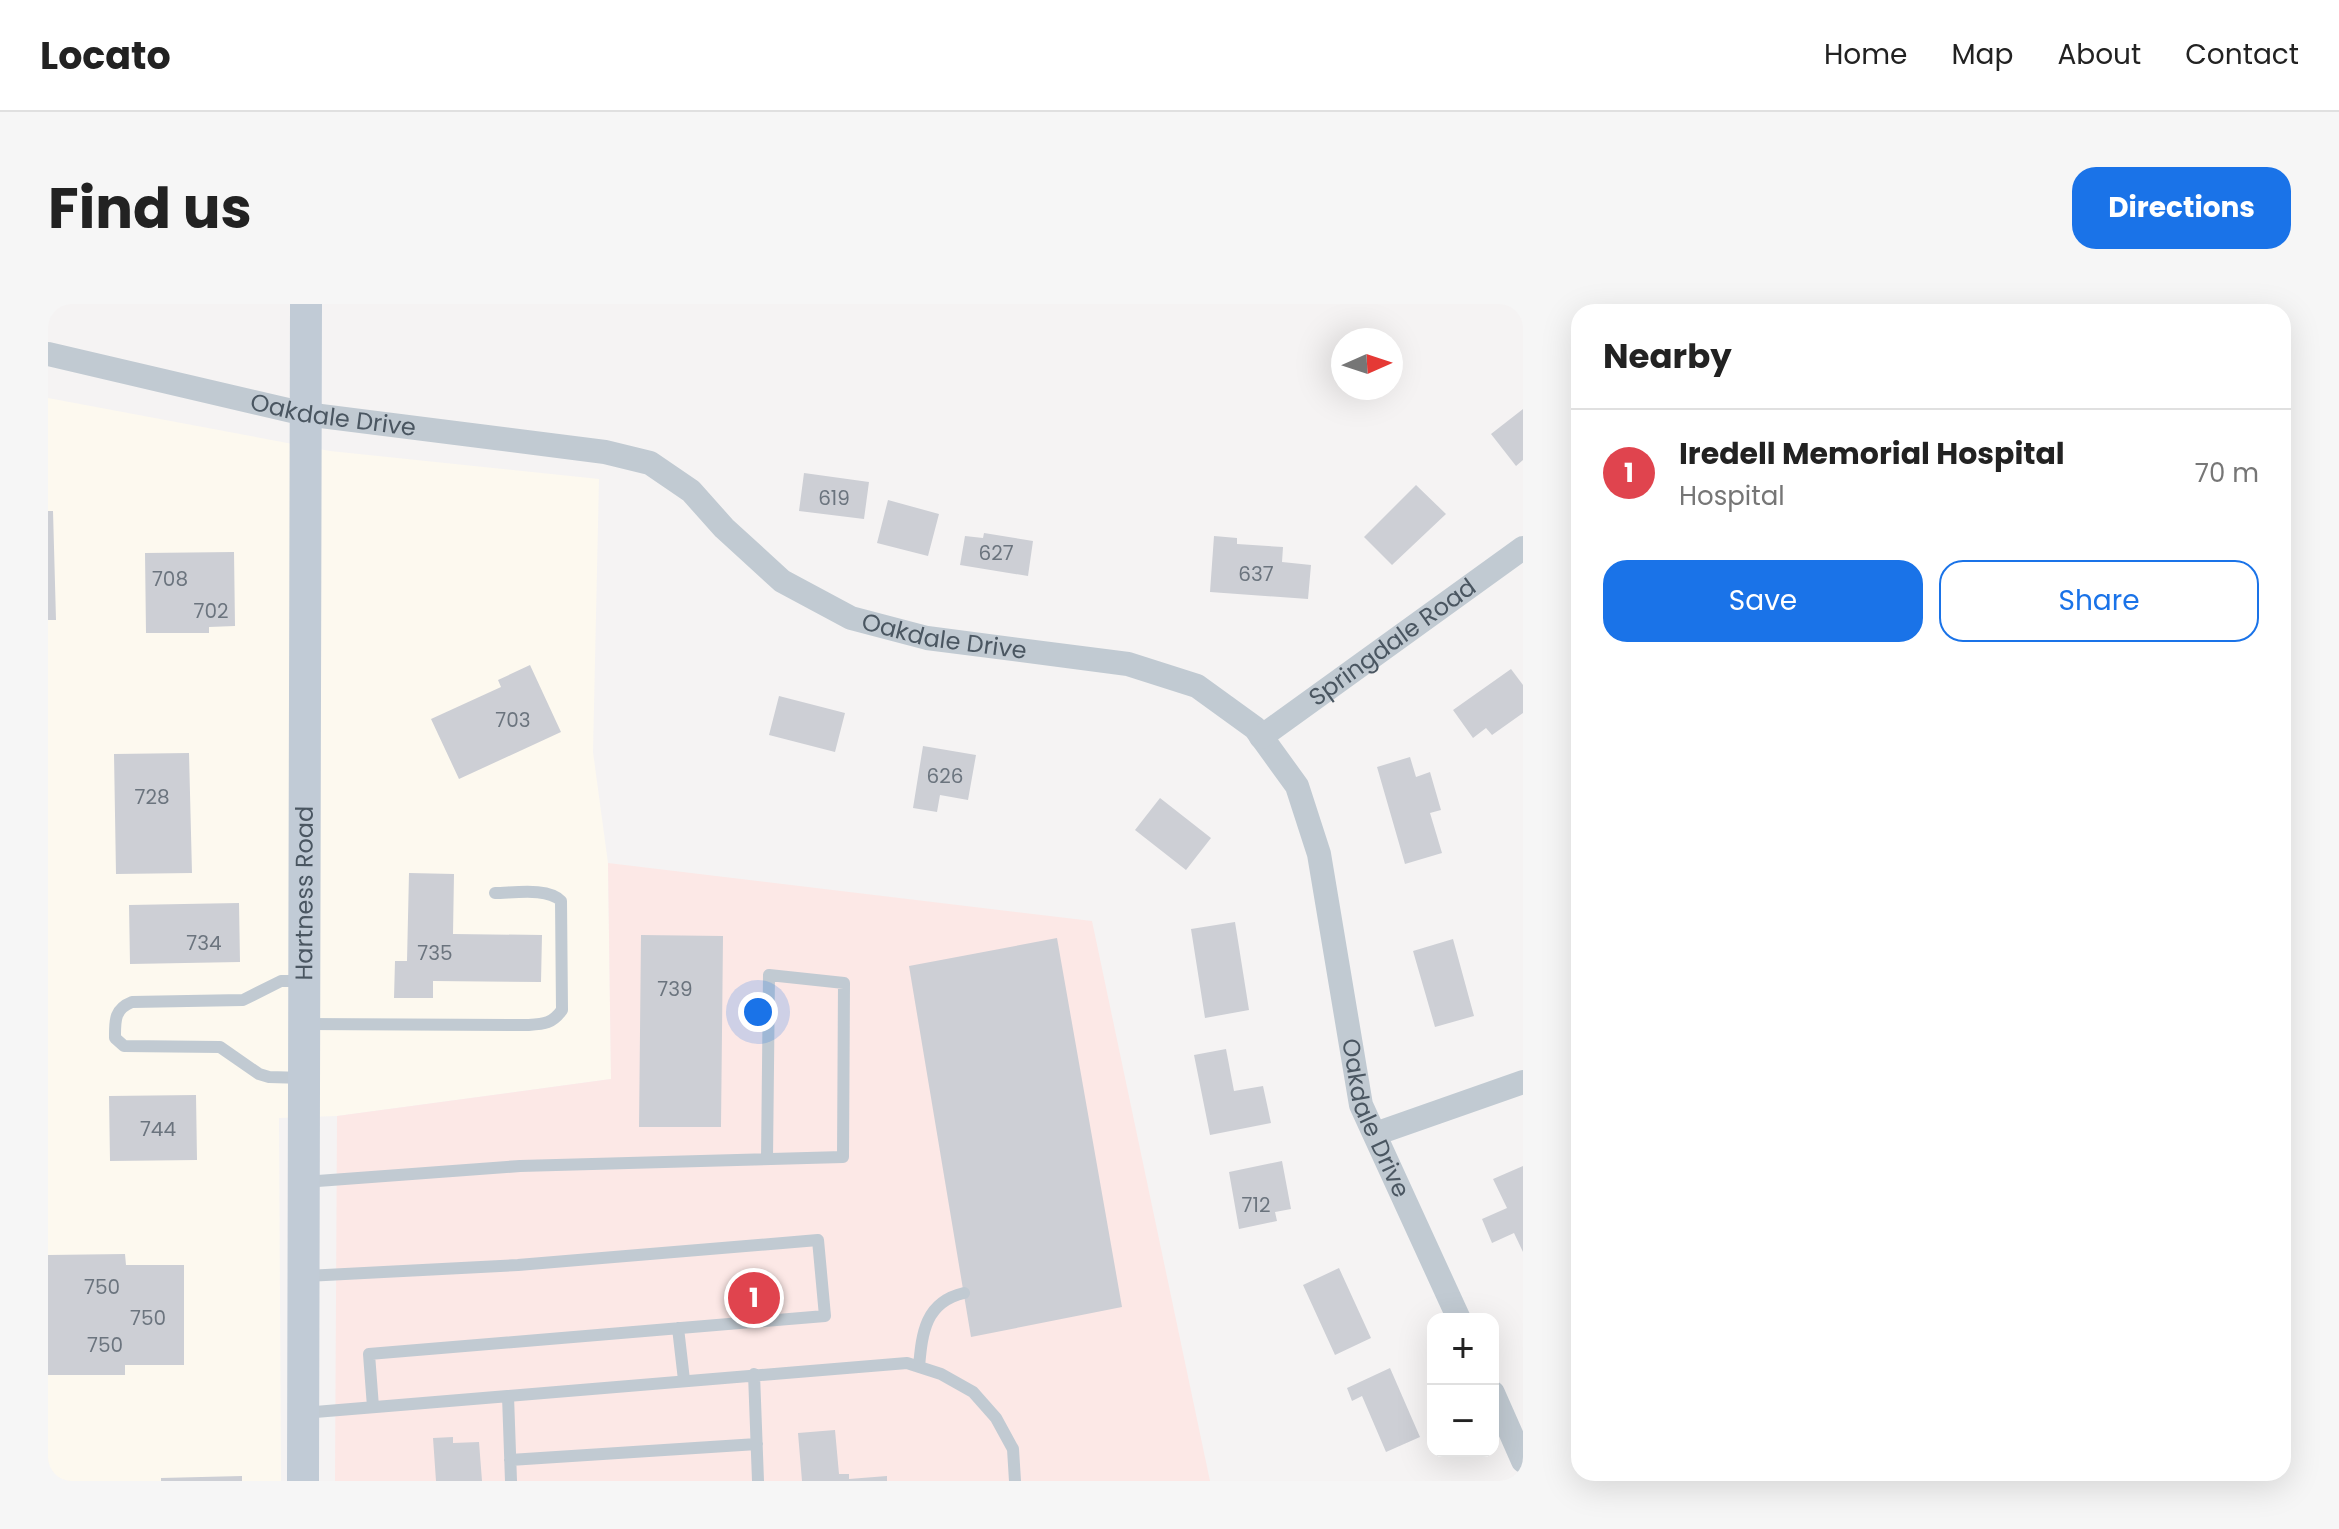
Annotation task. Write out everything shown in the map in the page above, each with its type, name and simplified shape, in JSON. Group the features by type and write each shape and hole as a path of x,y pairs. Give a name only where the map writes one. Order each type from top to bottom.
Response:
{"main road":[{"name":"Hartness Road","path":"303,1481 306,304"}],"street":[{"name":"Oakdale Drive","path":"48,354 305,414 605,452 650,463 691,491 724,528 782,581 851,618 927,638 1128,664 1197,686 1255,728 1297,786 1319,854 1361,1105 1456,1313"},
{"name":"Springdale Road","path":"1261,737 1523,548"},
{"path":"1375,1134 1523,1082"},
{"path":"1499,1407 1523,1461"}],"lane":[{"path":"304,1024 527,1025 553,1021 562,1010 561,901 547,894 495,893"},
{"path":"304,1182 520,1166 843,1157 844,983 769,975 767,1159"},
{"path":"304,981 281,981 243,1000 132,1002 123,1005 118,1012 115,1038 124,1046 220,1047 259,1074 304,1078"},
{"path":"303,1276 518,1265 818,1240 825,1316 369,1354 373,1407"},
{"path":"919,1367 927,1323 936,1307 949,1297 964,1293"},
{"path":"678,1328 684,1380"},
{"path":"303,1413 907,1363 941,1374 973,1392 996,1418 1013,1449 1015,1481"},
{"path":"754,1374 758,1481"},
{"path":"508,1396 511,1481"},
{"path":"510,1460 757,1444"}],"shaded area":[{"path":"48,398 330,451 599,479 593,752 608,863 611,1079 337,1116 279,1118 281,1481 48,1481"},
{"path":"608,863 1092,921 1210,1481 335,1481 337,1116 611,1079"}],"building":[{"path":"1523,409 1523,460 1516,466 1491,434"},
{"path":"804,473 869,482 864,519 799,511"},
{"path":"1416,485 1446,514 1392,565 1364,537"},
{"path":"888,500 939,514 928,556 877,543"},
{"path":"48,511 53,511 56,620 48,620"},
{"path":"984,533 1033,541 1028,576 960,565 965,536 983,538"},
{"path":"1214,536 1237,538 1237,544 1283,547 1282,562 1311,565 1308,599 1210,592"},
{"path":"234,552 235,626 209,627 209,633 146,633 145,553"},
{"path":"530,665 561,732 459,779 431,719 501,687 498,680"},
{"path":"1511,669 1523,685 1523,713 1492,735 1486,728 1473,738 1453,710"},
{"path":"779,696 845,713 835,752 769,735"},
{"path":"923,746 976,755 968,800 940,795 937,812 913,808"},
{"path":"189,753 192,873 116,874 114,754"},
{"path":"1410,757 1416,777 1430,772 1441,810 1430,813 1442,853 1405,864 1377,767"},
{"path":"1160,798 1211,838 1186,870 1135,830"},
{"path":"409,873 454,874 453,934 542,935 541,982 433,981 433,998 394,998 395,961 407,961"},
{"path":"239,903 240,962 130,964 129,905"},
{"path":"1235,922 1249,1010 1205,1018 1191,929"},
{"path":"641,935 723,936 721,1127 639,1127"},
{"path":"1057,938 1122,1307 971,1337 909,966"},
{"path":"1453,939 1474,1016 1435,1027 1413,951"},
{"path":"1226,1049 1234,1091 1263,1086 1271,1123 1210,1135 1194,1055"},
{"path":"196,1095 197,1160 110,1161 109,1096"},
{"path":"1282,1161 1291,1209 1275,1212 1277,1221 1239,1229 1229,1172"},
{"path":"1523,1166 1523,1252 1514,1233 1492,1243 1482,1219 1507,1208 1493,1179"},
{"path":"125,1254 126,1265 184,1265 184,1365 125,1365 125,1375 48,1375 48,1255"},
{"path":"1339,1268 1371,1338 1335,1355 1303,1285"},
{"path":"1390,1368 1420,1437 1386,1452 1362,1396 1352,1401 1347,1388"},
{"path":"835,1430 839,1474 849,1474 849,1479 887,1476 887,1481 802,1481 798,1433"},
{"path":"453,1437 453,1443 479,1442 482,1481 436,1481 433,1438"},
{"path":"242,1476 242,1481 161,1481 161,1478"}],"place":[{"name":"Iredell Memorial Hospital","path":"754,1298"}]}
